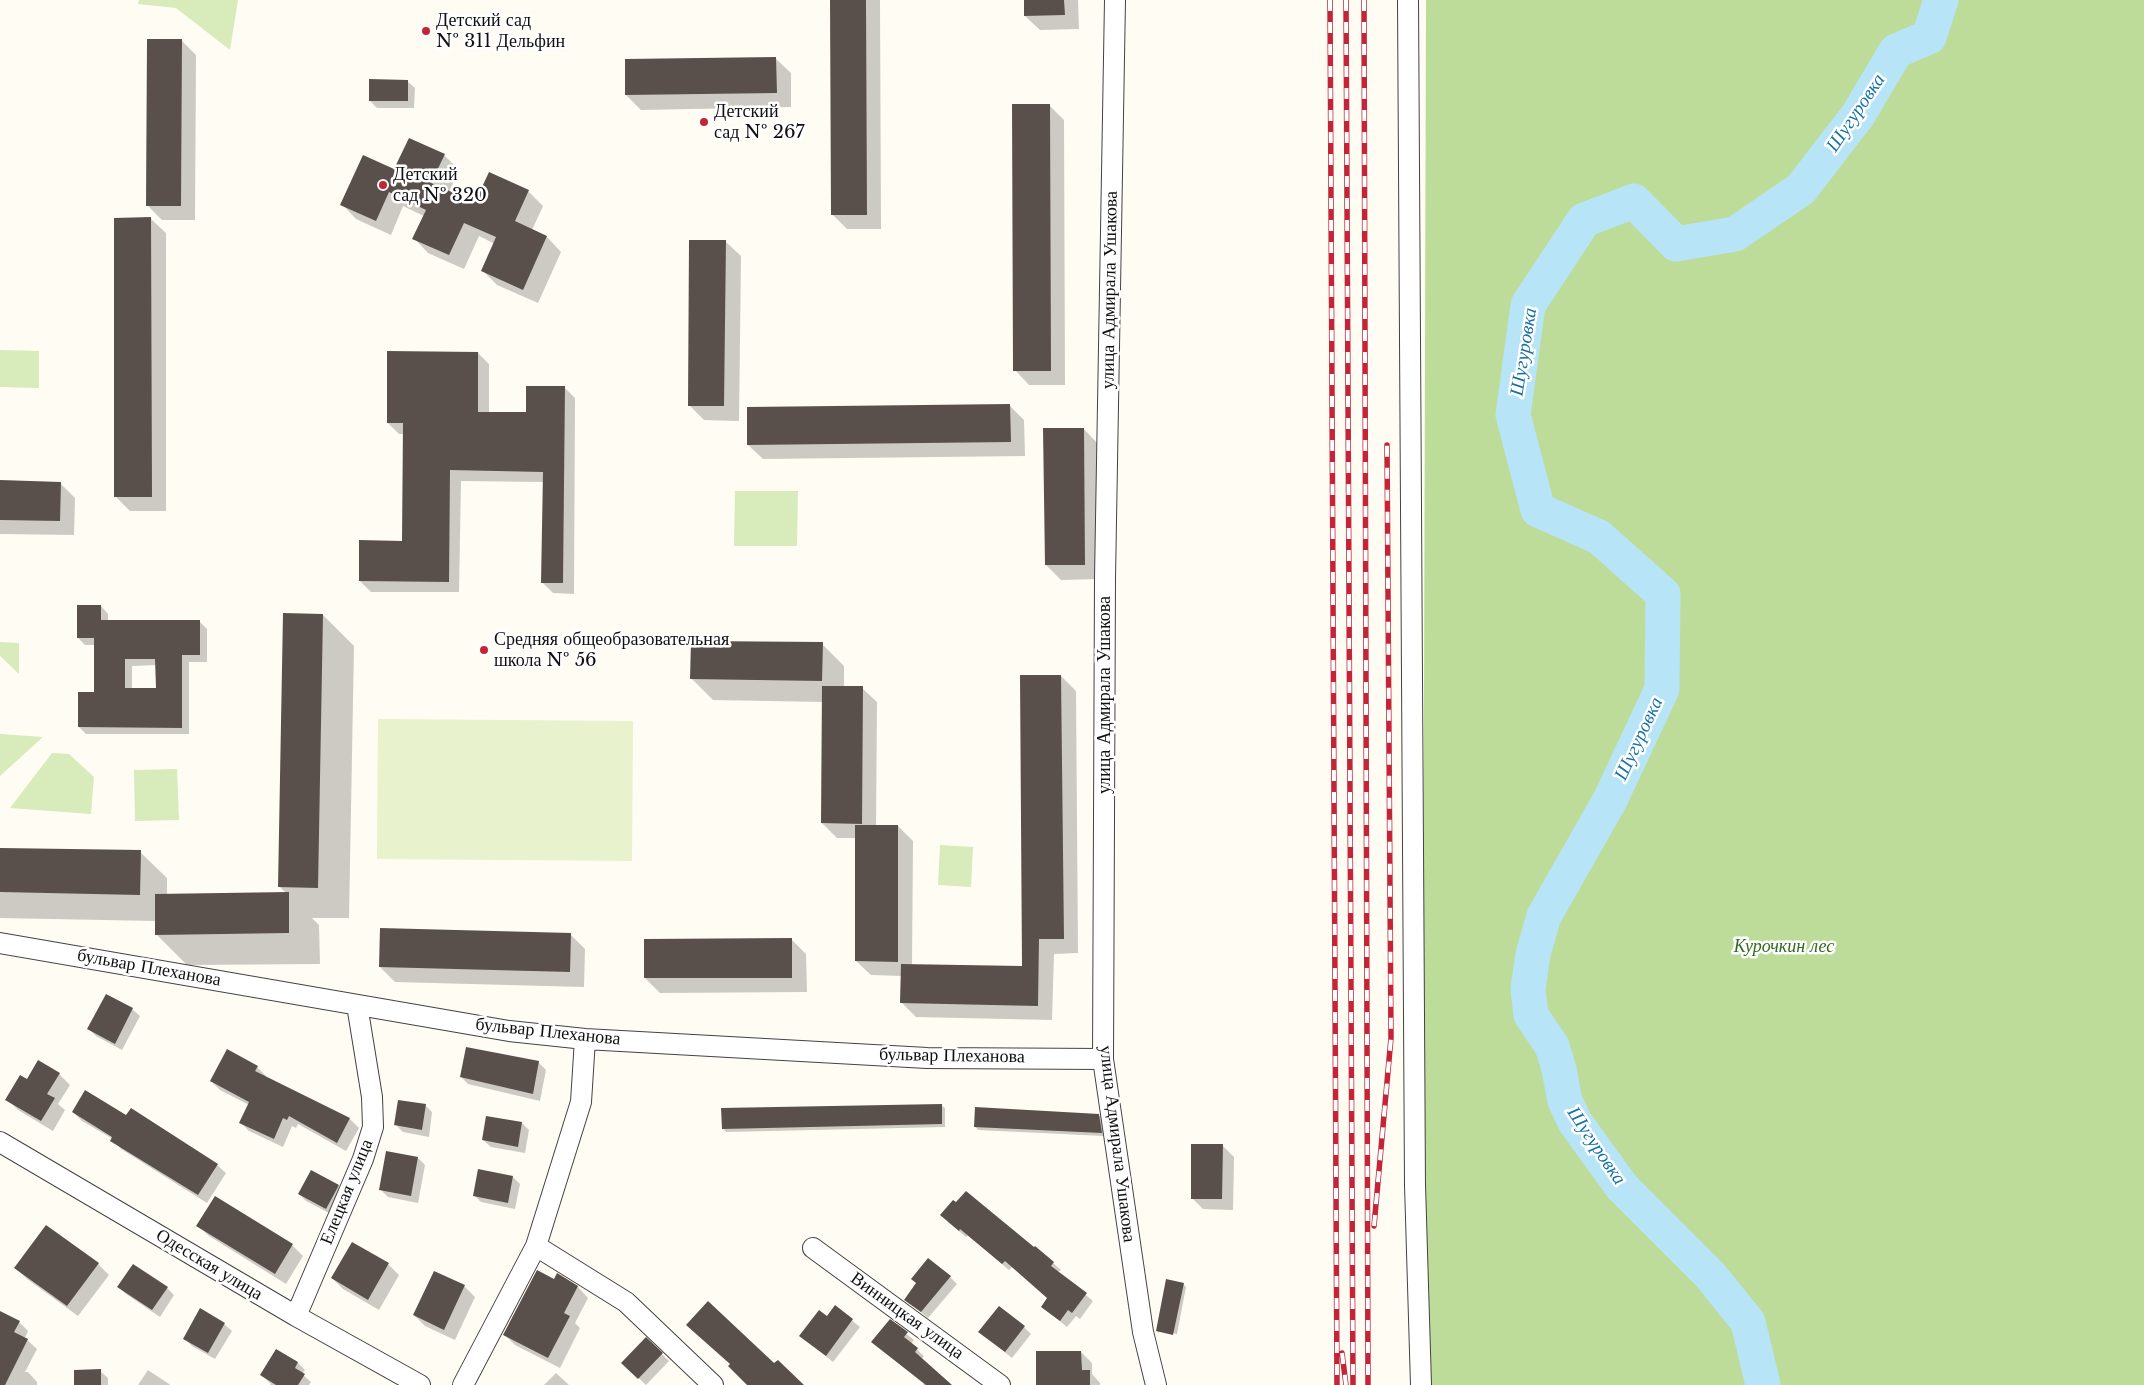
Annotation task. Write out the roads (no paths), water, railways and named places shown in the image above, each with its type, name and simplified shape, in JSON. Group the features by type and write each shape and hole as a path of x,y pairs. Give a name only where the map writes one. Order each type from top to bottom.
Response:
{"street":[{"name":"улица Адмирала Ушакова","path":"1115,0 1106,540 1103,1059 1142,1332 1156,1385"},
{"path":"1408,0 1415,1185 1421,1385"},
{"name":"бульвар Плеханова","path":"0,943 509,1031 585,1039 927,1058 1103,1059"},
{"name":"Елецкая улица","path":"296,1316 363,1159 373,1127 372,1096 357,1004"},
{"path":"463,1385 536,1246 581,1102 585,1039"},
{"name":"Одесская улица","path":"0,1142 296,1316 420,1385"},
{"path":"536,1246 626,1302 713,1385"},
{"name":"Винницкая улица","path":"813,1248 1000,1385"}],"waterway":[{"name":"Шугуровка","path":"1763,1385 1748,1322 1710,1275 1622,1187 1575,1122 1565,1101 1559,1069 1552,1046 1531,1015 1528,989 1533,954 1544,916 1610,800 1662,689 1663,594 1599,537 1538,510 1513,415 1528,305 1584,220 1634,201 1676,244 1735,234 1801,189 1858,115 1896,51 1929,37 1941,0"}],"railway":[{"path":"1330,0 1337,1385"},
{"path":"1346,0 1353,1385"},
{"path":"1364,0 1368,1385"},
{"path":"1374,1226 1391,1038 1387,445"},
{"path":"1342,1353 1346,1385"}],"place":[{"name":"Детский сад № 311 Дельфин","path":"426,31"},
{"name":"Детский сад № 267","path":"704,122"},
{"name":"Детский сад № 320","path":"383,185"},
{"name":"Средняя общеобразовательная школа № 56","path":"484,650"}],"park label":[{"name":"Курочкин лес","path":"1784,947"}]}
